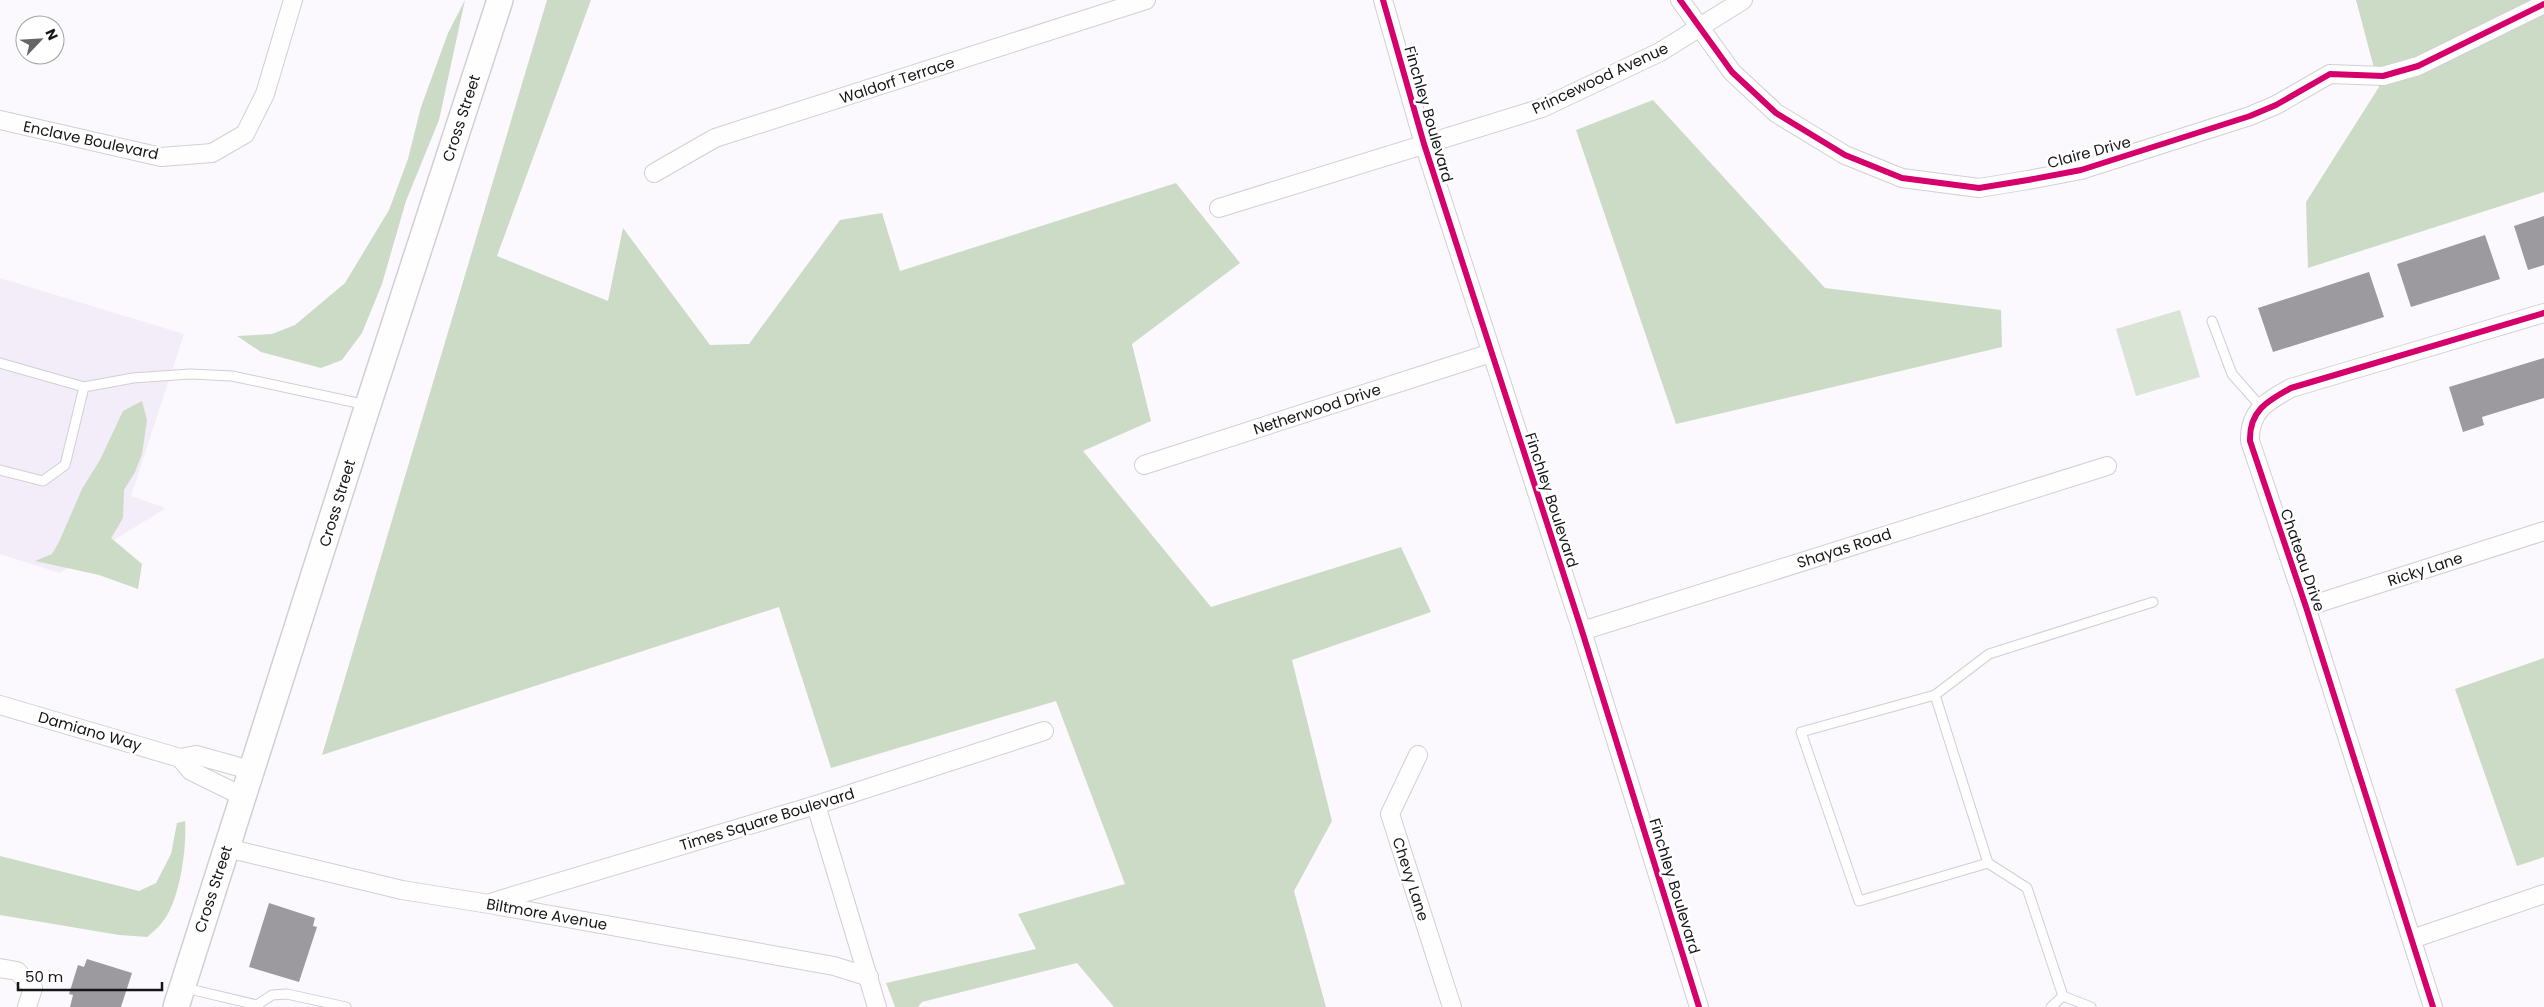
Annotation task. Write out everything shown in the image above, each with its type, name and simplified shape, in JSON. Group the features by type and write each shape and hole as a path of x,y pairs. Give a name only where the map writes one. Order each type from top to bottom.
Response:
{"main road":[{"name":"Cross Street","path":"179,997 250,770 500,0"}],"street":[{"name":"Enclave Boulevard","path":"0,120 162,157 212,153 246,134 264,94 293,0"},
{"name":"Waldorf Terrace","path":"654,173 715,138 1146,0"},
{"name":"Finchley Boulevard","path":"1383,0 1424,144 1582,631 1699,1007"},
{"name":"Claire Drive","path":"1680,0 1732,72 1776,113 1845,155 1902,178 1979,188 2081,170 2250,116 2330,74 2383,76 2418,66 2544,4"},
{"name":"Princewood Avenue","path":"1219,208 1542,108 1660,52 1743,0"},
{"name":"Chateau Drive","path":"2433,1007 2306,608 2250,441 2250,426 2254,416 2262,408 2291,388 2544,313"},
{"name":"Netherwood Drive","path":"1144,466 1491,353"},
{"name":"Shayas Road","path":"1582,631 2107,466"},
{"name":"Ricky Lane","path":"2306,608 2544,531"},
{"name":"Damiano Way","path":"0,705 180,758 196,755 250,770"},
{"name":"Times Square Boulevard","path":"489,904 816,805 1044,731"},
{"name":"Chevy Lane","path":"1418,755 1390,814 1452,1007"},
{"name":"Damiano Way","path":"180,758 191,771 242,796"},
{"path":"816,805 877,1007"},
{"name":"Biltmore Avenue","path":"227,848 402,890 834,966 868,977"},
{"path":"2412,939 2544,894"},
{"path":"0,968 17,971 33,988 27,1007"}],"lane":[{"path":"2212,321 2232,374 2262,408"},
{"path":"0,363 84,387 133,378 190,374 232,376 368,405"},
{"path":"0,470 43,481 65,465 84,387"},
{"path":"1988,863 1859,901 1801,732 1935,695 1989,654 2153,602"},
{"path":"1935,695 1988,863 2027,888 2063,996"},
{"path":"179,997 258,1006 272,995 287,994 346,1007"},
{"path":"2051,1007 2063,996"},
{"path":"2063,996 2091,1007"}],"shaded area":[{"path":"0,278 184,334 131,496 166,508 60,573 0,554"}],"green space":[{"path":"465,0 439,120 406,201 382,284 362,333 342,360 321,368 261,352 237,336 272,334 295,325 345,283 389,210 408,159 421,107 448,33"},
{"path":"547,0 591,0 497,256 608,301 623,228 710,345 749,344 840,220 882,213 900,271 1176,183 1240,263 1132,344 1151,421 1083,451 1211,607 1401,547 1431,612 1292,660 1332,821 1294,891 1326,1007 1114,1007 1077,963 922,1002 918,1007 895,1007 886,983 1036,949 1018,914 1125,884 1056,701 831,768 779,607 322,755"},
{"path":"2356,0 2544,0 2544,192 2308,268 2306,202 2379,87"},
{"path":"1653,100 1825,288 2001,310 2002,347 1676,424 1576,130"},
{"path":"2180,310 2200,377 2136,396 2116,329"},
{"path":"142,401 147,420 142,454 135,472 124,490 123,518 111,538 142,564 138,589 99,575 35,561 52,554 82,489 100,460 123,411"},
{"path":"2544,658 2544,857 2517,866 2455,689"},
{"path":"185,821 185,844 181,872 174,899 170,911 164,920 147,937 119,935 0,915 0,856 139,891 156,883 171,854 177,823"}],"building":[{"path":"2544,216 2544,265 2528,270 2514,226"},
{"path":"2485,235 2500,279 2411,307 2397,264"},
{"path":"2369,272 2384,317 2273,352 2258,308"},
{"path":"2544,358 2544,398 2482,417 2484,425 2463,432 2449,387"},
{"path":"269,903 315,918 313,926 317,927 299,982 249,967"},
{"path":"87,959 132,973 121,1007 70,1007 73,995 69,994 78,965 84,967"}],"cycle path":[{"path":"1383,0 1424,144 1582,631 1699,1007"},
{"path":"1680,0 1732,72 1776,113 1845,155 1902,178 1979,188 2081,170 2250,116 2276,105 2330,74 2383,76 2418,66 2544,4"},
{"path":"2433,1007 2306,607 2250,441 2250,431 2256,414 2261,408 2291,388 2544,313"}]}
